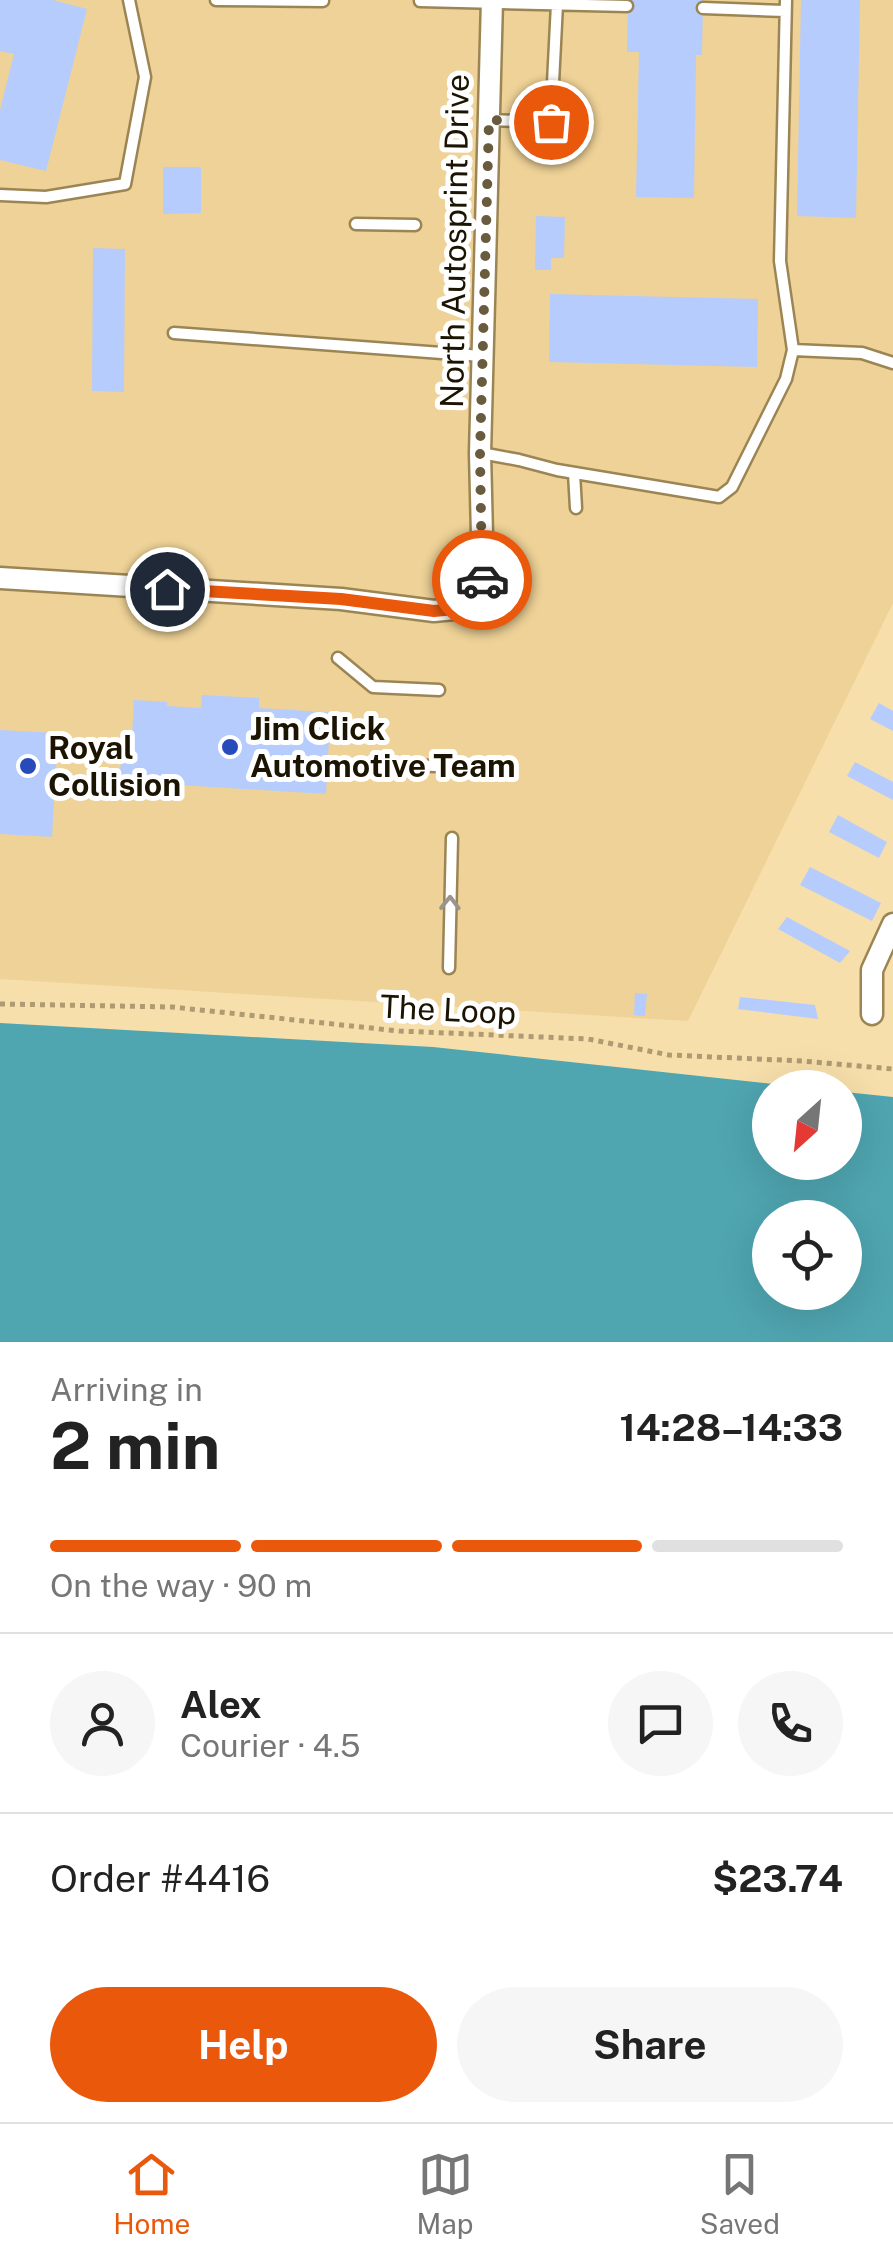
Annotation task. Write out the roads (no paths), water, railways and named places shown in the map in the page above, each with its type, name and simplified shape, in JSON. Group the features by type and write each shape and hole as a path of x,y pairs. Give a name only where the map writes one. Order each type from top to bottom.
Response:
{"street":[{"name":"North Autosprint Drive","path":"0,578 341,599 434,611 454,609 471,601 483,577 480,453 492,1"},
{"path":"872,1014 872,970 893,924"}],"lane":[{"path":"0,194 46,196 124,184 145,76 128,0"},
{"path":"216,0 323,1"},
{"path":"420,2 628,6"},
{"path":"489,120 551,122 556,4"},
{"path":"480,453 719,497 732,487 786,380 792,350 780,260 785,5 703,8"},
{"path":"356,224 415,225"},
{"path":"174,333 482,356"},
{"path":"792,350 862,353 893,363"},
{"path":"574,473 576,508"},
{"path":"338,658 374,687 439,690"},
{"path":"365,764 438,766"},
{"path":"448,968 452,838"}],"water":[{"path":"0,1023 433,1047 752,1082 752,1180 862,1180 862,1094 893,1097 893,1342 0,1342"}],"place":[{"name":"Jim Click Automotive Team","path":"230,747"},
{"name":"Royal Collision","path":"28,766"}]}
